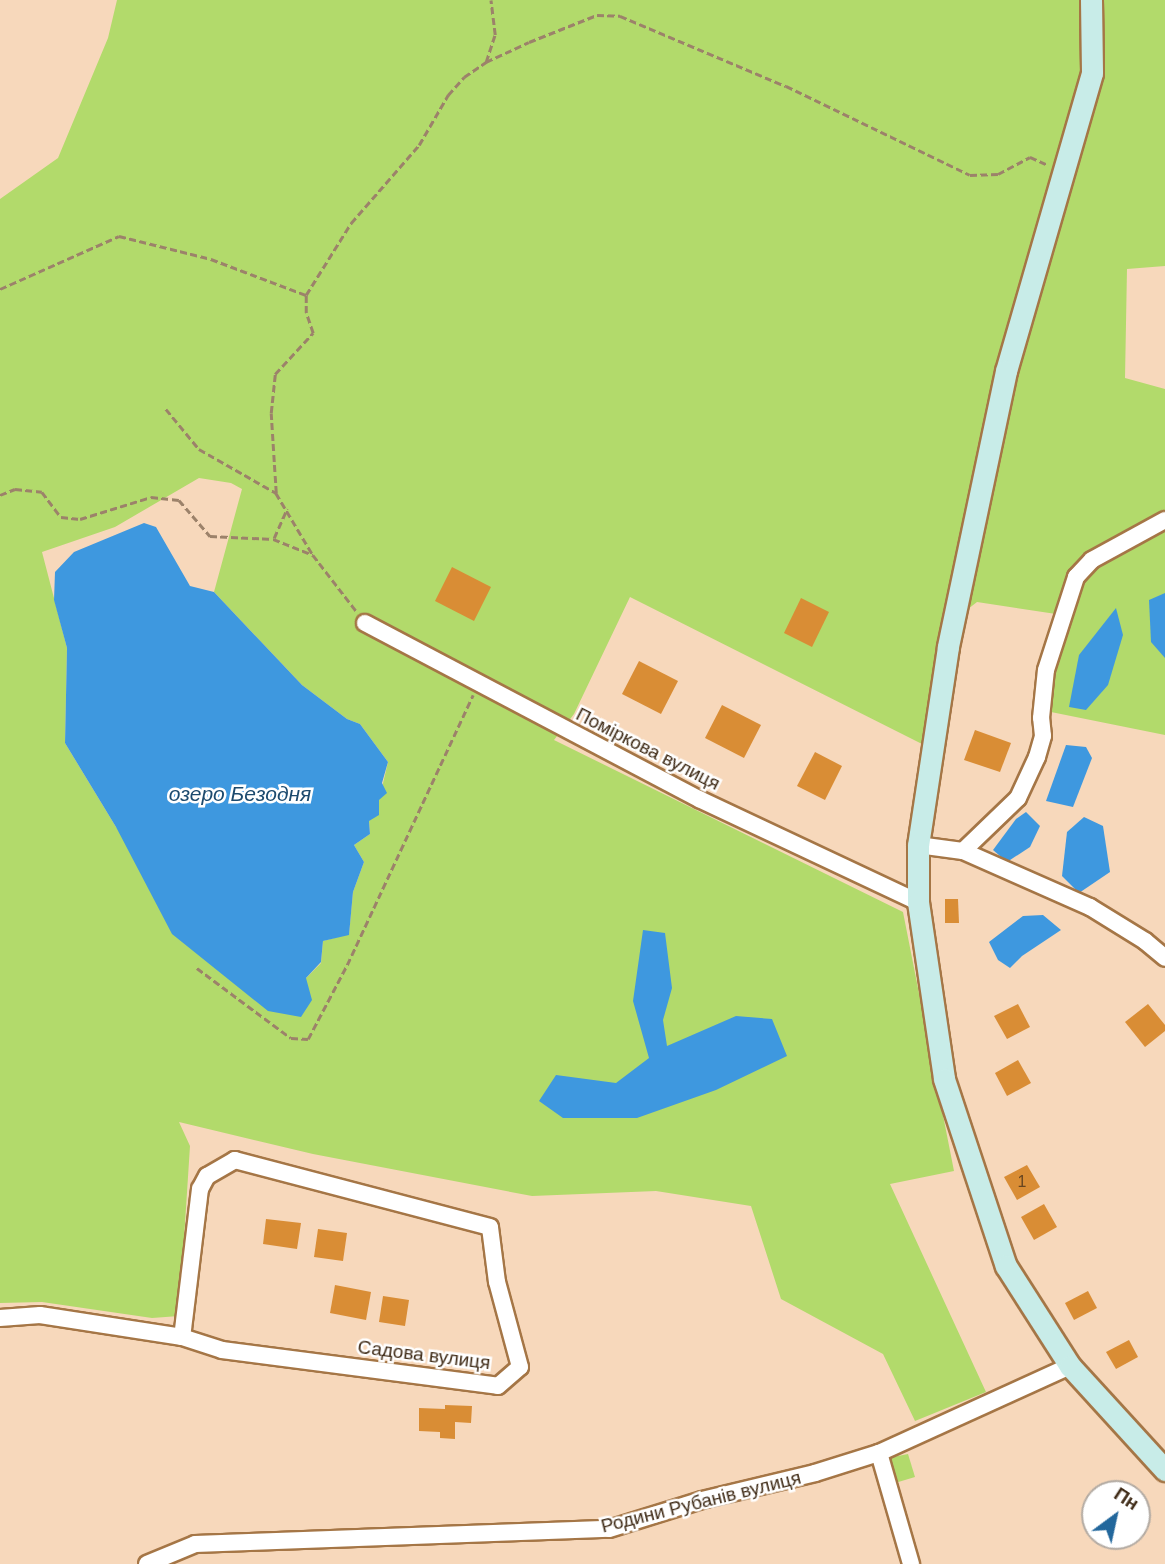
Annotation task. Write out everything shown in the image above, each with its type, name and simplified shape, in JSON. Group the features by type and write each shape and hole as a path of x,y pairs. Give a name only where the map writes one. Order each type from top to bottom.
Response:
{"street":[{"path":"1091,0 1092,73 1006,371 948,647 918,845 918,902 944,1079 1006,1266 1070,1366 1165,1470"},
{"path":"963,851 1018,798 1037,757 1043,736 1041,718 1046,670 1076,577 1092,561 1165,520"},
{"name":"Поміркова вулиця","path":"366,623 699,799 918,902"},
{"path":"918,845 963,851 1090,907 1145,941 1165,958"},
{"name":"Садова вулиця","path":"235,1160 490,1227 496,1282 520,1367 498,1386 222,1350 182,1337 200,1189 207,1176 235,1160"},
{"path":"0,1318 40,1315 182,1337"},
{"name":"Родини Рубанів вулиця","path":"146,1564 195,1544 609,1530 702,1500 815,1473 879,1453 1070,1366"},
{"path":"879,1453 911,1564"}],"path":[{"path":"486,62 495,35 491,0"},
{"path":"276,493 271,413 275,374 313,333 306,313 306,295 351,223 419,145 448,95 464,77 486,62 597,15 620,16 786,86 970,175 998,174 1030,157 1063,171"},
{"path":"0,289 119,236 211,259 306,295"},
{"path":"166,409 199,449 276,493 313,555 366,623"},
{"path":"0,495 15,489 41,492 61,517 80,519 150,498 179,500 209,536 273,539 313,555"},
{"path":"273,539 287,509"},
{"path":"197,968 291,1038 308,1039 346,965 479,683"}],"green space":[{"path":"117,0 1165,0 1165,266 1127,269 1125,378 1165,389 1165,735 1046,711 1056,614 977,602 954,620 924,745 630,597 574,714 554,740 903,912 954,1171 890,1184 986,1392 915,1421 883,1354 781,1299 751,1206 656,1191 532,1196 313,1154 179,1122 190,1146 179,1316 152,1318 42,1302 0,1303 0,199 58,158 108,38","holes":["199,478 231,483 242,489 214,592 302,685 347,719 360,724 388,762 379,800 369,821 370,834 354,845 364,862 353,892 349,934 323,941 321,963 306,978 116,827 65,743 67,648 42,552 115,527"]},
{"path":"908,1454 915,1477 895,1483 888,1458"}],"water":[{"name":"озеро Безодня","path":"144,523 156,527 190,586 214,592 302,685 347,719 360,724 388,762 382,783 387,793 379,800 379,815 369,821 370,834 354,845 364,862 353,892 349,935 323,941 321,962 306,978 312,1000 301,1017 268,1011 172,934 116,827 65,743 67,648 54,600 55,572 74,552"},
{"path":"1165,593 1165,658 1151,642 1149,600"},
{"path":"1116,608 1123,635 1108,685 1086,710 1069,707 1079,655"},
{"path":"1066,745 1086,747 1092,758 1073,807 1046,801"},
{"path":"1026,812 1040,826 1030,847 1007,862 993,850 1016,819"},
{"path":"1084,817 1103,826 1110,872 1079,893 1062,876 1067,832"},
{"path":"1043,915 1061,930 1022,956 1010,968 998,960 989,942 1023,916"},
{"path":"643,930 665,933 672,988 663,1020 667,1046 736,1016 772,1019 787,1056 716,1090 637,1118 563,1118 539,1101 556,1075 616,1083 649,1058 633,1001"}],"building":[{"path":"452,567 491,587 474,621 435,601"},
{"path":"801,598 829,612 812,647 784,633"},
{"path":"639,661 678,681 661,714 622,694"},
{"path":"722,705 761,725 744,758 705,738"},
{"path":"975,730 1011,743 1000,772 964,760"},
{"path":"815,752 842,766 825,800 797,786"},
{"path":"945,899 958,899 959,923 945,923"},
{"path":"1018,1004 1030,1027 1007,1039 994,1016"},
{"path":"1148,1004 1165,1025 1165,1031 1145,1047 1125,1022"},
{"path":"1018,1060 1031,1083 1007,1096 995,1073"},
{"path":"1027,1165 1040,1187 1017,1200 1004,1177"},
{"path":"1044,1204 1057,1227 1034,1240 1021,1217"},
{"path":"266,1219 301,1223 297,1249 263,1244"},
{"path":"318,1229 347,1233 343,1261 314,1257"},
{"path":"335,1285 371,1292 366,1320 330,1313"},
{"path":"1088,1291 1097,1308 1074,1320 1065,1303"},
{"path":"383,1296 409,1300 405,1326 379,1322"},
{"path":"1129,1340 1138,1357 1116,1369 1106,1352"},
{"path":"445,1405 472,1406 471,1423 455,1422 455,1439 440,1438 440,1432 419,1431 419,1408 445,1409"}]}
